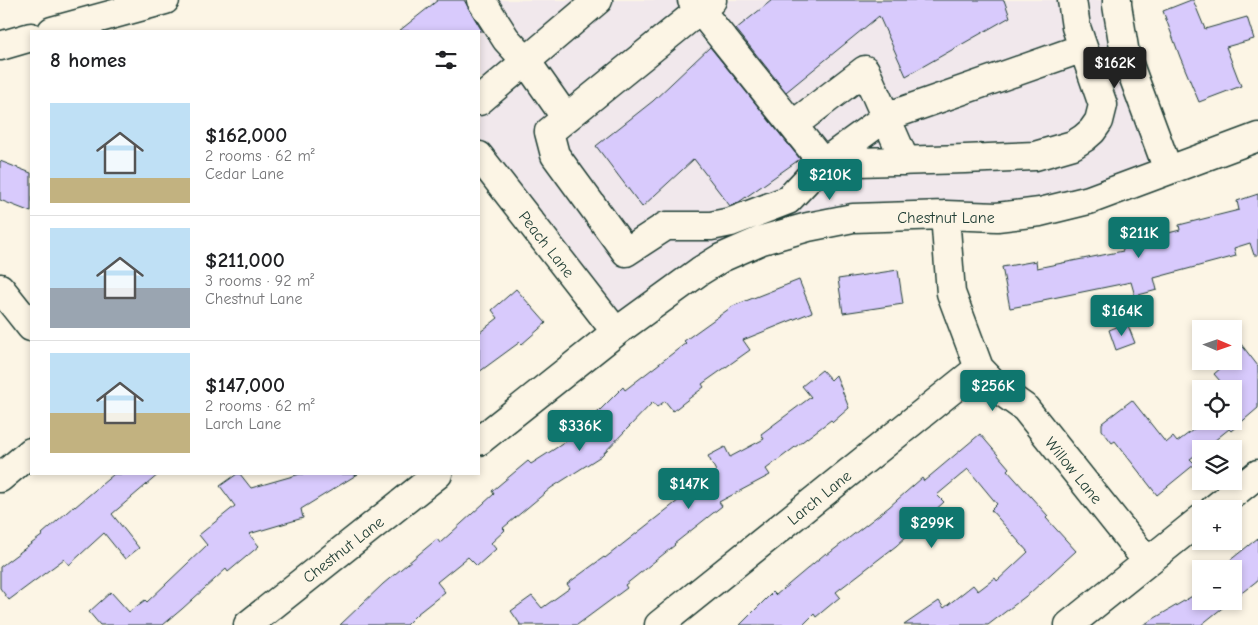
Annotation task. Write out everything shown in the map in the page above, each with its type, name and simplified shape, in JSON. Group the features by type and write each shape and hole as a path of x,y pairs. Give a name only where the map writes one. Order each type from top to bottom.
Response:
{"street":[{"path":"55,30 126,5 165,0"},
{"path":"481,0 506,39 526,61 566,118"},
{"path":"480,100 598,0"},
{"path":"822,163 1035,156 1073,145 1084,138 1099,121 1103,105 1076,27 1072,0"},
{"path":"1117,0 1125,54 1168,170"},
{"path":"822,163 792,126 701,3 548,132 555,155 626,252 666,226 711,226 731,222 788,200 822,163 886,117 1083,48"},
{"path":"0,46 30,37"},
{"path":"792,126 865,70 905,161"},
{"name":"Chestnut Lane","path":"480,441 616,332 700,271 721,258 762,240 808,227 853,218 945,215 997,217 1040,212 1089,200 1258,137"},
{"name":"Peach Lane","path":"480,157 616,332"},
{"name":"Willow Lane","path":"945,215 952,293 979,368 1001,391 1025,408 1147,561"},
{"path":"0,288 30,326"},
{"name":"Larch Lane","path":"660,625 979,368"},
{"path":"0,478 30,453"},
{"path":"1225,500 1258,474"},
{"name":"Chestnut Lane","path":"248,625 437,475"},
{"path":"1069,625 1192,525"}],"shaded area":[{"path":"429,0 1117,0 1168,170 1089,200 762,240 616,332 480,157 480,100 490,92 480,77 480,30 449,30"}],"building":[{"path":"438,0 464,0 482,31 480,30 400,30"},
{"path":"772,0 1004,0 1010,17 906,76 879,16 786,92 736,29"},
{"path":"1193,0 1205,29 1247,17 1254,39 1226,47 1241,86 1199,102 1163,11"},
{"path":"710,47 800,159 739,202 730,206 694,159 642,207 596,146 653,101"},
{"path":"0,161 30,173 30,212 0,200"},
{"path":"1258,194 1258,255 1254,255 1250,243 1234,248 1236,256 1154,278 1157,290 1135,296 1131,282 1010,308 1002,267 1036,261 1037,268 1123,251 1122,245 1180,230 1179,225 1239,210 1237,201"},
{"path":"898,270 903,304 843,313 838,279"},
{"path":"799,280 812,312 743,340 750,350 702,384 704,387 673,411 665,401 657,407 653,402 601,456 551,488 503,528 505,530 491,543 496,549 477,566 468,557 437,582 445,592 406,625 340,625 383,584 437,539 440,543 494,494 492,491 528,461 531,464 595,423 591,419 623,387 625,390 686,343 684,341 733,306"},
{"path":"516,289 546,323 522,344 520,342 480,371 480,332 498,318 492,310"},
{"path":"1127,323 1135,343 1116,350 1109,330"},
{"path":"1242,345 1258,366 1258,408 1242,422 1242,380 1219,380 1214,374 1219,370 1242,370"},
{"path":"822,370 831,380 836,375 849,408 833,422 831,420 766,469 770,475 719,502 722,506 625,585 627,588 577,625 519,625 511,611 532,596 542,608 570,588 567,584 605,558 716,471 708,456 725,447 730,457 764,439 761,434 811,397 802,386"},
{"path":"1132,400 1166,443 1173,437 1177,442 1193,430 1228,430 1215,440 1192,440 1192,458 1190,459 1192,466 1157,495 1115,441 1112,443 1102,430 1102,423"},
{"path":"980,434 1009,468 1007,470 1048,516 1046,518 1076,551 1030,593 988,625 904,625 939,601 944,608 973,585 978,591 995,578 997,581 1028,552 991,510 997,504 968,469 937,495 944,502 896,546 836,592 840,597 816,617 814,614 803,625 740,625 773,592 776,595 826,553 827,555 889,507 922,478 924,481"},
{"path":"113,475 158,475 112,514 139,548 125,559 104,533 69,565 64,559 9,600 0,588 0,567 43,535"},
{"path":"236,475 241,475 251,488 296,475 356,475 301,509 303,518 249,534 259,546 228,572 226,569 163,625 100,625 89,612 111,592 129,612 145,600 147,602 207,545 199,535 235,506 220,486"},
{"path":"1258,538 1258,580 1242,593 1242,560 1230,560"},
{"path":"1192,596 1192,610 1220,610 1201,625 1143,625"}]}
